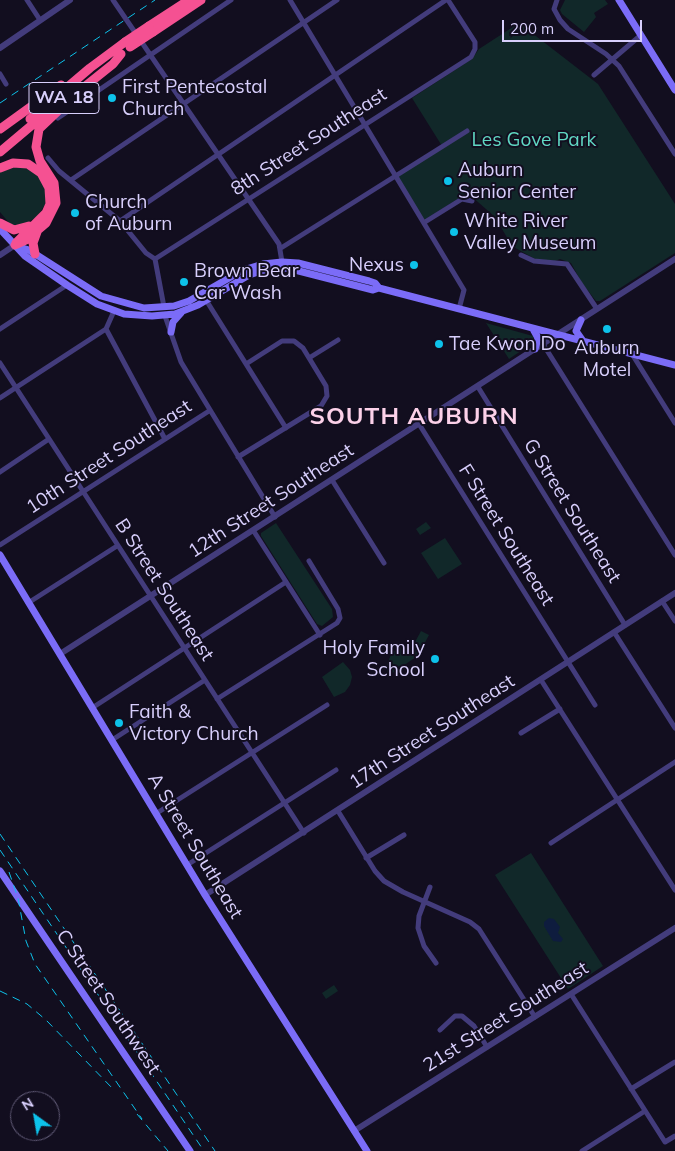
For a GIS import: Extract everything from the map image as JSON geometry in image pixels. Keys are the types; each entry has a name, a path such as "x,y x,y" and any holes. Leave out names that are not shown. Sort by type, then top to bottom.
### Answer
{"highway":[{"name":"WA 18","path":"0,145 99,61 128,45 189,0"},
{"name":"WA 18","path":"151,28 201,0"},
{"name":"WA 18","path":"0,152 120,54 128,45"},
{"path":"36,254 33,239 52,214 56,194 54,183 37,153 36,137 39,129 71,98 114,64 120,54"},
{"path":"0,128 85,68 99,61"},
{"path":"0,168 13,163 24,163 33,166 44,177 49,188 50,204 38,221 21,236 15,245"},
{"path":"0,223 17,230 38,221"},
{"path":"15,245 37,232"}],"main road":[{"path":"619,0 675,90"},
{"path":"0,230 25,256 67,285 97,304 114,312 124,314 165,316 183,312 244,277 282,265"},
{"path":"15,245 36,254 100,296 128,306 144,308 164,307 173,310 192,304 198,305"},
{"path":"124,314 129,312 154,313 164,307 200,296 243,270 298,263 375,283 379,288 675,365"},
{"path":"170,332 173,322 183,312"},
{"path":"581,320 576,330 583,342"},
{"path":"533,329 538,338 535,349"},
{"name":"A Street Southeast","path":"0,555 205,895 367,1151"},
{"name":"C Street Southwest","path":"0,871 190,1151"}],"street":[{"path":"27,0 40,20"},
{"path":"0,48 70,0"},
{"path":"113,0 281,248 282,265"},
{"path":"58,118 231,0"},
{"path":"290,0 425,222 464,290 458,309"},
{"path":"71,180 337,0"},
{"path":"120,221 447,0"},
{"name":"8th Street Southeast","path":"155,259 470,57 475,49 474,38 447,0"},
{"path":"557,0 554,8 558,17 568,29 612,58 624,73 675,154"},
{"path":"594,75 641,35"},
{"path":"0,74 6,84"},
{"path":"281,248 466,131"},
{"path":"48,158 53,165 120,221 146,253 155,259 164,307"},
{"path":"425,222 462,199 472,201"},
{"path":"0,255 15,245"},
{"path":"520,255 534,261 567,264 597,310"},
{"name":"12th Street Southeast","path":"60,654 675,259"},
{"path":"0,329 67,285"},
{"path":"206,300 286,428"},
{"path":"0,398 106,329 114,312"},
{"path":"165,316 178,357 275,517"},
{"path":"106,329 165,439"},
{"path":"238,457 322,406 327,396 325,384 309,358 300,345 292,340 282,342 246,364"},
{"path":"309,358 338,340"},
{"path":"543,344 675,555"},
{"path":"632,354 675,423"},
{"name":"B Street Southeast","path":"0,363 304,833"},
{"name":"G Street Southeast","path":"478,387 625,625"},
{"name":"10th Street Southeast","path":"0,545 209,411"},
{"name":"F Street Southeast","path":"419,424 595,705"},
{"path":"0,472 49,439"},
{"path":"332,480 384,563"},
{"path":"253,530 320,634"},
{"path":"28,603 117,546"},
{"path":"217,699 332,628 339,620 339,612 309,561"},
{"path":"92,708 286,582"},
{"name":"17th Street Southeast","path":"205,895 675,593"},
{"path":"662,601 675,622"},
{"path":"614,632 675,728"},
{"path":"112,740 205,680"},
{"path":"541,680 675,890"},
{"path":"157,813 326,705"},
{"path":"521,734 560,709"},
{"path":"551,843 675,762"},
{"path":"187,865 336,770"},
{"path":"338,811 366,858 384,881 470,922 479,929 535,1017"},
{"path":"366,858 404,835"},
{"path":"430,887 419,916 419,933 424,946 436,963"},
{"name":"21st Street Southeast","path":"354,1132 675,928"},
{"path":"571,994 665,1142 675,1136"},
{"path":"440,1030 455,1016 462,1016 474,1026 487,1047"},
{"path":"632,1089 675,1062"},
{"path":"582,1151 645,1111"}],"green space":[{"path":"565,0 605,0 608,4 594,13 596,17 584,32 562,14 560,10"},
{"name":"Les Gove Park","path":"519,23 598,84 675,204 675,253 600,301 596,301 582,283 571,263 560,259 555,261 535,259 512,246 495,217 470,195 466,194 424,220 396,175 442,146 412,98 472,59 479,49"},
{"path":"16,167 26,167 37,173 45,185 46,203 37,217 19,227 10,224 0,212 0,172"},
{"path":"486,323 533,336 534,342 509,359"},
{"path":"426,522 431,528 420,535 416,529"},
{"path":"276,523 332,609 333,617 322,626 317,624 261,536 261,533"},
{"path":"445,538 462,564 438,579 421,553"},
{"path":"421,631 429,635 422,648 414,644"},
{"path":"410,644 420,649 422,653 388,676 386,667 392,652"},
{"path":"343,662 350,670 352,677 350,685 345,692 334,697 322,677"},
{"path":"531,853 603,966 568,989 495,875"},
{"path":"334,985 338,991 326,999 322,993"}],"water":[{"path":"549,918 554,919 560,927 558,933 563,939 561,942 553,941 544,926 544,922"}],"railway":[{"path":"0,103 155,0"},
{"path":"0,834 215,1151"},
{"path":"0,850 204,1151"},
{"path":"9,872 18,898 26,941 35,964 142,1119"},
{"path":"0,991 27,1004 46,1020 115,1091"},
{"path":"137,1114 168,1151"}],"place":[{"name":"First Pentecostal Church","path":"112,98"},
{"name":"Auburn Senior Center","path":"448,181"},
{"name":"Church of Auburn","path":"75,213"},
{"name":"White River Valley Museum","path":"454,232"},
{"name":"Nexus","path":"414,265"},
{"name":"Brown Bear Car Wash","path":"184,282"},
{"name":"Auburn Motel","path":"607,329"},
{"name":"Tae Kwon Do","path":"439,344"},
{"name":"Holy Family School","path":"435,659"},
{"name":"Faith & Victory Church","path":"119,723"}],"district":[{"name":"SOUTH AUBURN","path":"414,417"}]}
